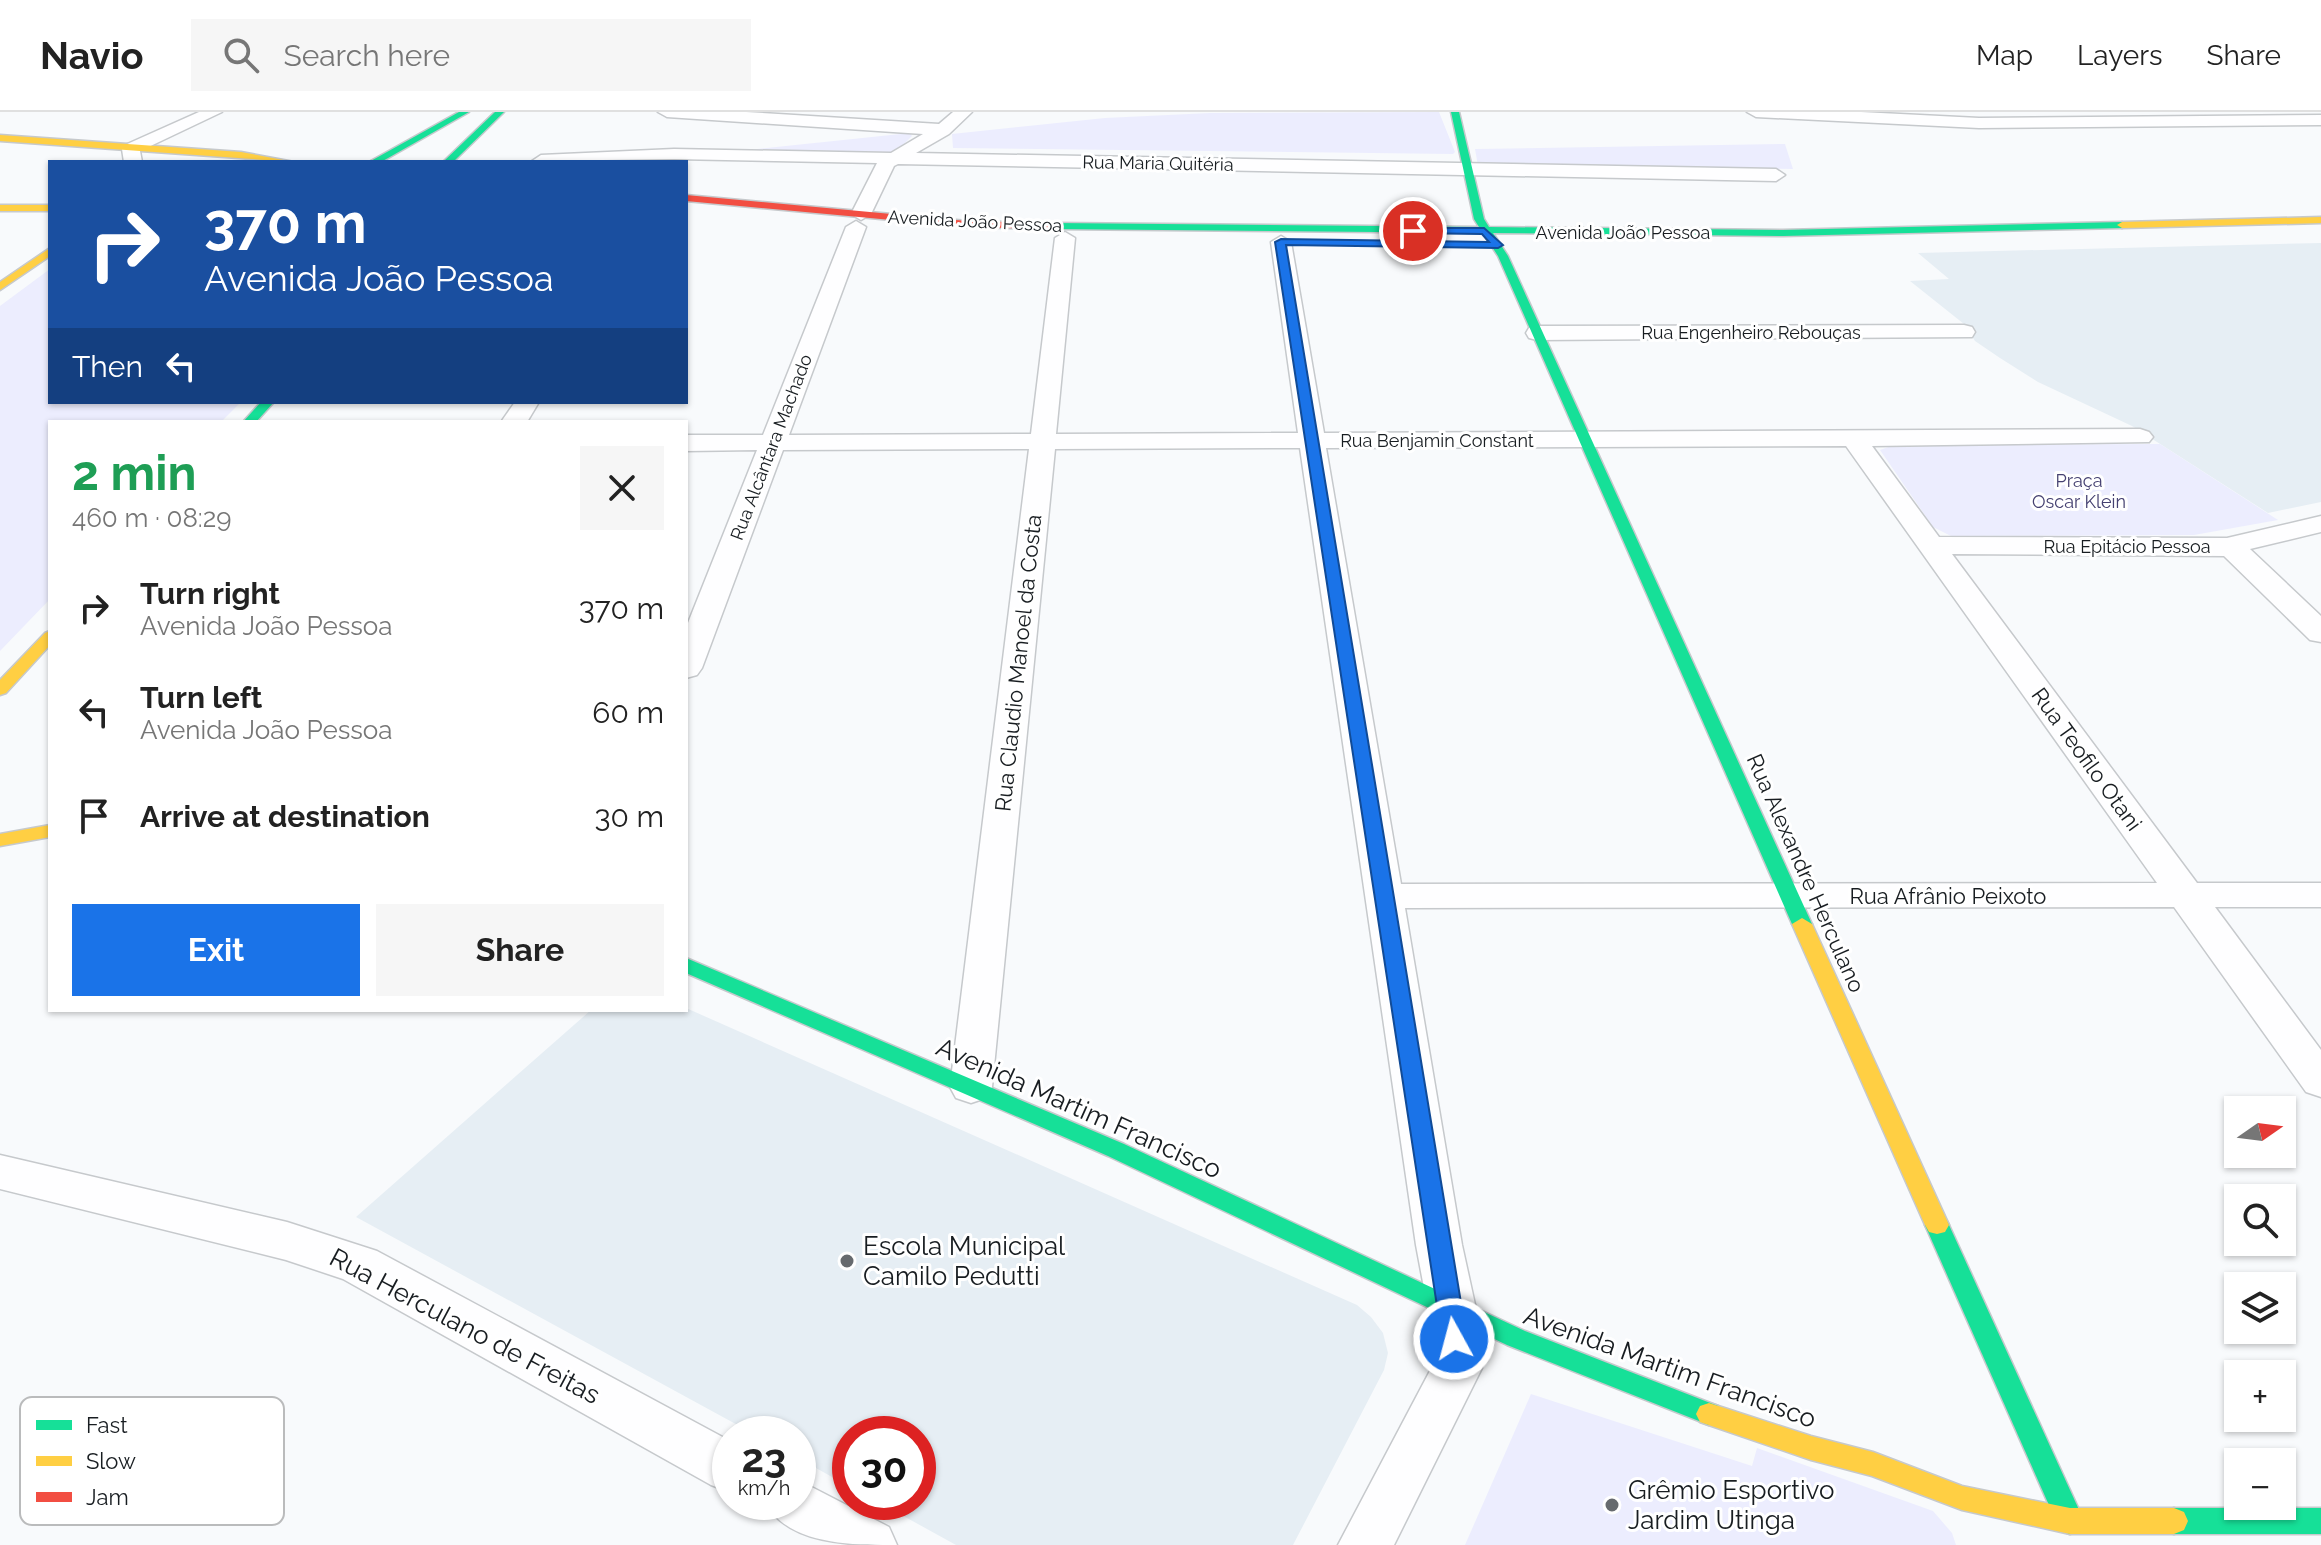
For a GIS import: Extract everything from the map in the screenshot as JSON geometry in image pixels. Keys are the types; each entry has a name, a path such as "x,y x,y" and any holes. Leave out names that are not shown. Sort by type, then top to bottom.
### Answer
{"main road":[{"path":"378,160 465,112"},
{"path":"399,150 452,157 500,112"},
{"name":"Rua Alexandre Herculano","path":"1455,112 1466,170 1491,238 1585,439 2070,1521"},
{"path":"0,138 132,156 272,160"},
{"path":"246,160 264,159"},
{"name":"Avenida João Pessoa","path":"688,198 790,204 913,233 1281,242 2321,220"},
{"path":"0,208 48,208"},
{"name":"Avenida João Pessoa","path":"688,211 1007,226 1784,247 2321,235"},
{"path":"0,287 48,252"},
{"path":"251,420 266,404"},
{"path":"0,690 48,638"},
{"path":"0,840 48,831"},
{"name":"Avenida Martim Francisco","path":"688,966 1116,1150 1516,1338 1726,1421 1873,1464 1962,1498 2019,1528 2070,1521 2321,1521"}],"street":[{"path":"132,156 213,112"},
{"path":"667,112 943,130"},
{"path":"896,157 943,130 963,112"},
{"path":"1756,112 2321,120"},
{"path":"2281,112 2301,120"},
{"name":"Rua Maria Quitéria","path":"560,160 674,154 1776,175"},
{"name":"Rua Alcântara Machado","path":"688,663 858,220 886,163 896,157"},
{"name":"Rua Claudio Manoel da Costa","path":"971,1087 1065,238"},
{"path":"1281,242 1439,1245 1452,1309 1457,1368 1365,1545"},
{"name":"Rua Engenheiro Rebouças","path":"1537,333 1964,332"},
{"name":"Rua Benjamin Constant","path":"688,443 2140,437"},
{"name":"Rua Teofilo Otani","path":"1853,438 2321,1081"},
{"name":"Rua Epitácio Pessoa","path":"1930,545 2232,547 2243,541 2321,524"},
{"path":"2232,547 2321,633"},
{"name":"Rua Afrânio Peixoto","path":"1384,896 2321,895"},
{"name":"Rua Herculano de Freitas","path":"0,1172 287,1241 360,1265 712,1458"},
{"path":"816,1515 870,1545"}],"shaded area":[{"path":"2321,243 2321,502 2268,513 2132,426 2038,382 2000,358 1975,341 1964,324 1910,281 1949,279 1918,253"},
{"name":"Escola Municipal Camilo Pedutti","path":"688,1009 1357,1305 1383,1333 1388,1353 1384,1370 1293,1545 956,1545 911,1520 936,1520 936,1416 832,1416 832,1477 816,1468 816,1416 721,1416 356,1217 589,1012 688,1012"}],"green space":[{"path":"1439,112 1455,152 1453,154 953,148 952,134 1105,118 1210,113"},
{"path":"910,133 912,136 897,151 891,152 748,150"},
{"path":"1785,144 1793,169 1478,166 1475,149"},
{"path":"48,270 48,404 239,404 223,420 48,420 48,601 0,651 0,306"},
{"name":"Praça Oscar Klein","path":"2160,444 2278,520 2194,535 1951,536 1933,527 1880,450 1894,445"},
{"name":"Grêmio Esportivo Jardim Utinga","path":"1531,1394 1752,1466 1757,1448 1933,1511 1952,1533 1956,1545 1465,1545"}],"traffic: fast":[{"path":"378,160 465,112"},
{"path":"450,160 500,112"},
{"path":"1455,112 1479,219 1503,256 1802,924"},
{"path":"1053,226 1783,233 2122,225"},
{"path":"251,420 266,404"},
{"path":"688,966 1116,1150 1516,1338 1709,1414"},
{"path":"1937,1225 2070,1521"},
{"path":"2174,1521 2321,1521"}],"traffic: slow":[{"path":"0,138 275,160"},
{"path":"0,208 48,208"},
{"path":"2122,225 2321,220"},
{"path":"0,287 48,252"},
{"path":"0,690 48,638"},
{"path":"0,840 48,831"},
{"path":"1802,924 1937,1225"},
{"path":"1709,1414 1811,1448 1873,1464 1962,1498 2070,1521 2174,1521"}],"traffic: jam":[{"path":"688,198 967,224 1053,226"}],"place":[{"name":"Escola Municipal Camilo Pedutti","path":"847,1261"},
{"name":"Grêmio Esportivo Jardim Utinga","path":"1612,1505"}],"route":[{"path":"1413,231 1484,231 1498,245 1281,242 1439,1245 1452,1309 1454,1339"}]}
